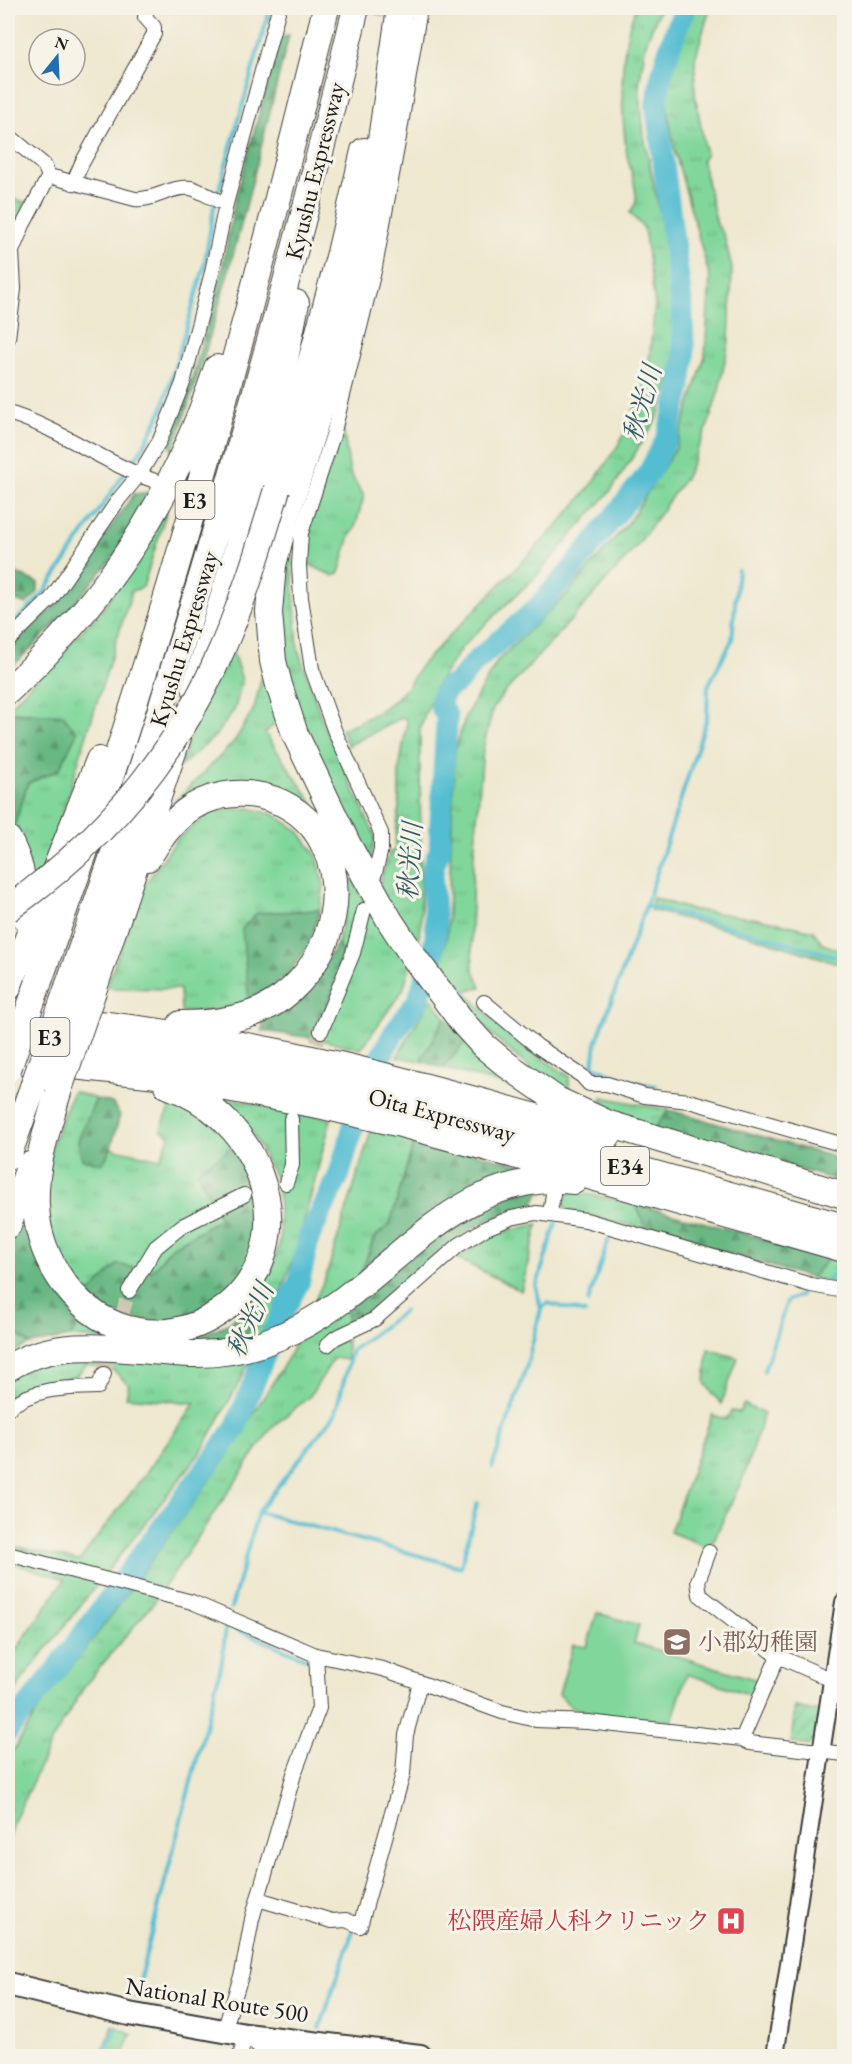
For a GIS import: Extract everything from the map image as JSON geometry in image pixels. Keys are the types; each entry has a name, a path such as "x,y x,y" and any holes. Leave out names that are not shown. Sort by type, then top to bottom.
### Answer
{"highway":[{"path":"8,691 62,638 93,601 137,540 175,474 199,418 223,349 276,168 318,8"},
{"name":"Kyushu Expressway","path":"9,1064 117,755 187,528 266,248 326,8"},
{"name":"Kyushu Expressway","path":"8,1156 147,757 216,534 293,257 356,8"},
{"path":"8,909 81,851 128,801 162,757 191,712 213,670 251,573 277,489 343,242 409,11"},
{"path":"409,11 365,236 326,388 278,542 270,589 269,612 273,661 295,734 348,845 390,921 464,1024 484,1046 557,1100 593,1117 640,1135 844,1196"},
{"path":"8,1225 59,1089 203,663 252,491 288,344 337,87"},
{"path":"8,991 110,735 160,592 187,528"},
{"path":"93,991 146,861 171,825 199,803 215,797 246,793 263,796 295,809 308,820 321,839 330,860 335,893 332,921 323,947 314,963 290,991 260,1010 223,1021 165,1025 104,1024"},
{"path":"8,839 20,866 25,901 21,935 8,991"},
{"path":"8,991 165,1025 247,1038 332,1078"},
{"name":"E34","path":"8,1014 26,1030"},
{"name":"Oita Expressway","path":"26,1030 104,1024 244,1046 332,1078 409,1097 842,1241"},
{"name":"Oita Expressway","path":"26,1030 246,1067 332,1078"},
{"path":"9,1064 107,1073 144,1078 164,1084 198,1099 213,1109 238,1134 262,1179 266,1195 268,1226 265,1248 258,1269 250,1283 229,1306 201,1323 186,1328 149,1332 124,1327 100,1317 70,1292 49,1260 42,1243 36,1206 39,1167 59,1089"},
{"path":"9,1064 108,1068 203,1082 332,1078"},
{"path":"409,1097 681,1203"},
{"name":"Oita Expressway","path":"409,1097 532,1116 844,1202"},
{"path":"8,1368 44,1352 81,1347 190,1354 232,1352 281,1337 316,1319 352,1293 449,1215 481,1196 513,1184 549,1180 588,1182 842,1241"},
{"name":"National Route 500","path":"8,1984 129,2014 246,2035 420,2056"}],"street":[{"path":"73,183 154,34 154,27 145,17 147,8"},
{"path":"8,641 51,599 118,499 130,471 160,440 183,383 212,272 225,204 279,8"},
{"path":"375,873 381,849 381,833 335,732 312,669 301,598 297,531 333,435 375,267 399,137 409,11"},
{"path":"8,135 44,165 49,176 146,200 184,187 195,188 225,204"},
{"path":"8,338 14,289 12,251 49,176"},
{"path":"8,413 28,419 130,471 155,481"},
{"path":"321,1031 352,953 364,910"},
{"path":"484,1002 537,1046 582,1076 585,1089 607,1084 645,1096 689,1101 844,1145"},
{"path":"286,1183 292,1165 291,1119"},
{"path":"550,1214 553,1194"},
{"path":"129,1291 156,1247 182,1226 244,1195"},
{"path":"327,1345 335,1338 375,1319 459,1245 486,1228 510,1218 536,1213 586,1220 811,1285 844,1291"},
{"path":"8,1409 15,1402 51,1388 98,1387 104,1374"},
{"path":"709,1552 698,1581 700,1595 778,1656 832,1680"},
{"path":"8,1554 146,1589 208,1608 316,1655 382,1669 502,1712 536,1720 588,1722 742,1739 750,1743 844,1754"},
{"path":"775,2056 844,1602"},
{"path":"224,2031 242,1973 258,1899 294,1774 319,1708 316,1655"},
{"path":"742,1739 778,1656"},
{"path":"258,1899 332,1922 346,1920 360,1926 404,1774 406,1735 420,1683"},
{"path":"240,2056 246,2035 263,2050 281,2056"}],"green space":[{"path":"636,8 660,8 646,43 639,84 644,136 676,294 677,360 657,419 612,489 538,574 462,647 436,686 420,728 421,928 403,990 361,1049 313,1038 344,961 338,943 347,900 345,868 388,937 379,884 390,852 394,852 399,808 399,770 407,722 405,718 399,719 348,746 341,729 373,714 402,693 421,665 559,524 593,483 619,444 648,371 655,305 644,228 630,213 636,196 627,155 622,100 626,41"},
{"path":"694,8 710,8 695,59 695,94 706,155 702,159 717,225 724,235 732,268 729,341 719,390 708,425 687,475 637,546 493,708 483,748 473,868 471,931 473,968 481,987 464,991 515,1041 569,1076 569,1097 532,1070 499,1041 438,976 447,936 455,751 466,715 498,660 565,596 628,523 676,448 705,356 710,278 675,152 666,102 673,55"},
{"path":"289,35 250,193 221,297 172,452 169,439 190,385 222,271 234,204 280,38"},
{"path":"8,198 26,202 9,234 8,233"},
{"path":"342,421 350,473 364,496 339,573 333,576 306,563 306,535"},
{"path":"153,492 116,554 66,613 8,671 8,651 56,605 134,494"},
{"path":"167,510 143,587 132,591 35,899 13,829 28,783 59,770 63,715 8,712 8,708 102,610"},
{"path":"290,537 298,649 323,723 375,836 370,863 297,721 284,659 280,592"},
{"path":"8,570 38,583 38,592 26,604 8,598"},
{"path":"224,626 242,680 235,709 215,736 180,767"},
{"path":"264,666 281,718 265,733 318,811 316,815 298,797 268,787 167,818 174,802 234,742 254,709"},
{"path":"8,712 63,715 77,732 59,770 28,783 13,829 8,823"},
{"path":"249,808 275,815 299,831 317,856 324,885 320,910 257,913 249,1001 215,1011 181,1012 180,989 106,988 144,885 178,838 214,811"},
{"path":"653,898 689,909 772,921 813,931 823,944 844,952 844,965 747,935 650,910"},
{"path":"320,910 308,947 287,976 249,1001 242,929 257,913"},
{"path":"338,943 344,961 313,1038 262,1031 264,1016 304,994"},
{"path":"431,998 445,1017 421,1061 397,1057"},
{"path":"445,1017 466,1041 443,1068 421,1061"},
{"path":"466,1041 511,1080 508,1086 443,1068"},
{"path":"73,1091 96,1099 78,1141 103,1163 111,1148 160,1159 170,1135 161,1130 173,1097 202,1112 235,1145 220,1219 172,1247 151,1272 87,1296 65,1269 49,1234 46,1191 51,1147"},
{"path":"223,1097 331,1119 297,1248 280,1295 240,1381 201,1452 22,1680 8,1707 8,1661 65,1579 8,1562 8,1545 79,1561 143,1477 195,1403 126,1397 129,1385 113,1370 87,1365 75,1377 43,1381 8,1398 8,1377 41,1362 243,1340 261,1309 251,1302 272,1269 280,1241 278,1183 254,1136 221,1102"},
{"path":"602,1097 669,1110 654,1129 598,1110"},
{"path":"96,1099 112,1103 120,1115 111,1148 103,1163 82,1159 78,1141"},
{"path":"669,1110 833,1157 844,1177 844,1182 654,1129"},
{"path":"372,1128 415,1138 390,1224 374,1238 347,1310 347,1360 334,1358 310,1396 272,1427 155,1601 86,1684 51,1742 16,1817 8,1842 8,1759 40,1707 101,1629 224,1461 288,1358 326,1276"},
{"path":"415,1138 525,1166 525,1173 362,1273 374,1238 390,1224"},
{"path":"235,1145 253,1180 259,1225 249,1265 229,1294 202,1311 172,1322 142,1320 113,1313 87,1296 118,1264 151,1272 172,1247 220,1219 197,1171"},
{"path":"542,1188 533,1204 507,1212 469,1230 372,1313 347,1324 347,1310 452,1221 493,1199"},
{"path":"562,1189 636,1204 646,1229 565,1210"},
{"path":"636,1204 830,1257 811,1278 646,1229"},
{"path":"18,1222 27,1224 83,1316 70,1337 30,1344 8,1328 8,1252"},
{"path":"538,1224 521,1291 458,1259 495,1234"},
{"path":"830,1257 844,1261 844,1285 811,1278"},
{"path":"251,1302 261,1309 243,1340 207,1347 187,1341 230,1323"},
{"path":"83,1316 129,1341 70,1337"},
{"path":"8,1328 30,1344 8,1355"},
{"path":"708,1349 738,1358 721,1404 705,1383"},
{"path":"744,1404 764,1414 744,1476 710,1548 670,1532 712,1415 726,1419 732,1411 739,1412"},
{"path":"597,1613 639,1625 634,1643 757,1680 751,1695 687,1674 672,1721 601,1715 572,1708 559,1694 573,1645 587,1647"},
{"path":"795,1707 820,1712 815,1741 808,1746 791,1743"},
{"path":"113,2025 132,2034 122,2056 100,2056"}],"waterway":[{"path":"130,466 144,446 162,410 204,268 214,207 270,8"},
{"name":"秋光川","path":"8,1731 57,1669 235,1429 279,1320 299,1282 309,1237 339,1175 366,1083 394,1033 418,1000 433,956 436,931 432,879 434,864 440,850 447,717 441,707 441,699 447,688 458,682 475,662 535,610 568,574 648,474 667,438 680,389 684,356 682,306 656,106 671,44 685,8"},
{"path":"8,629 43,594 125,472"},
{"path":"656,1086 631,1082 593,1066 596,1043 646,906 707,718 708,686 732,640 738,570"},
{"path":"646,906 834,956"},
{"path":"492,1467 526,1369 541,1309 536,1287 556,1224"},
{"path":"588,1302 609,1238"},
{"path":"825,1280 841,1271 843,1258"},
{"path":"764,1371 787,1301 801,1295"},
{"path":"541,1309 548,1303 585,1313"},
{"path":"258,1512 335,1414 352,1350 404,1311"},
{"path":"231,1608 258,1512 461,1567 477,1503"},
{"path":"135,1997 222,1662 226,1625 307,1659"},
{"path":"320,2028 353,1930"},
{"path":"104,2056 115,2029"}],"tunnel":[{"path":"373,8 404,14"},
{"path":"310,1063 321,1031"},
{"path":"104,1374 129,1291"}],"place":[{"name":"小郡幼稚園","path":"677,1642"},
{"name":"松隈産婦人科クリニック","path":"731,1921"}]}
